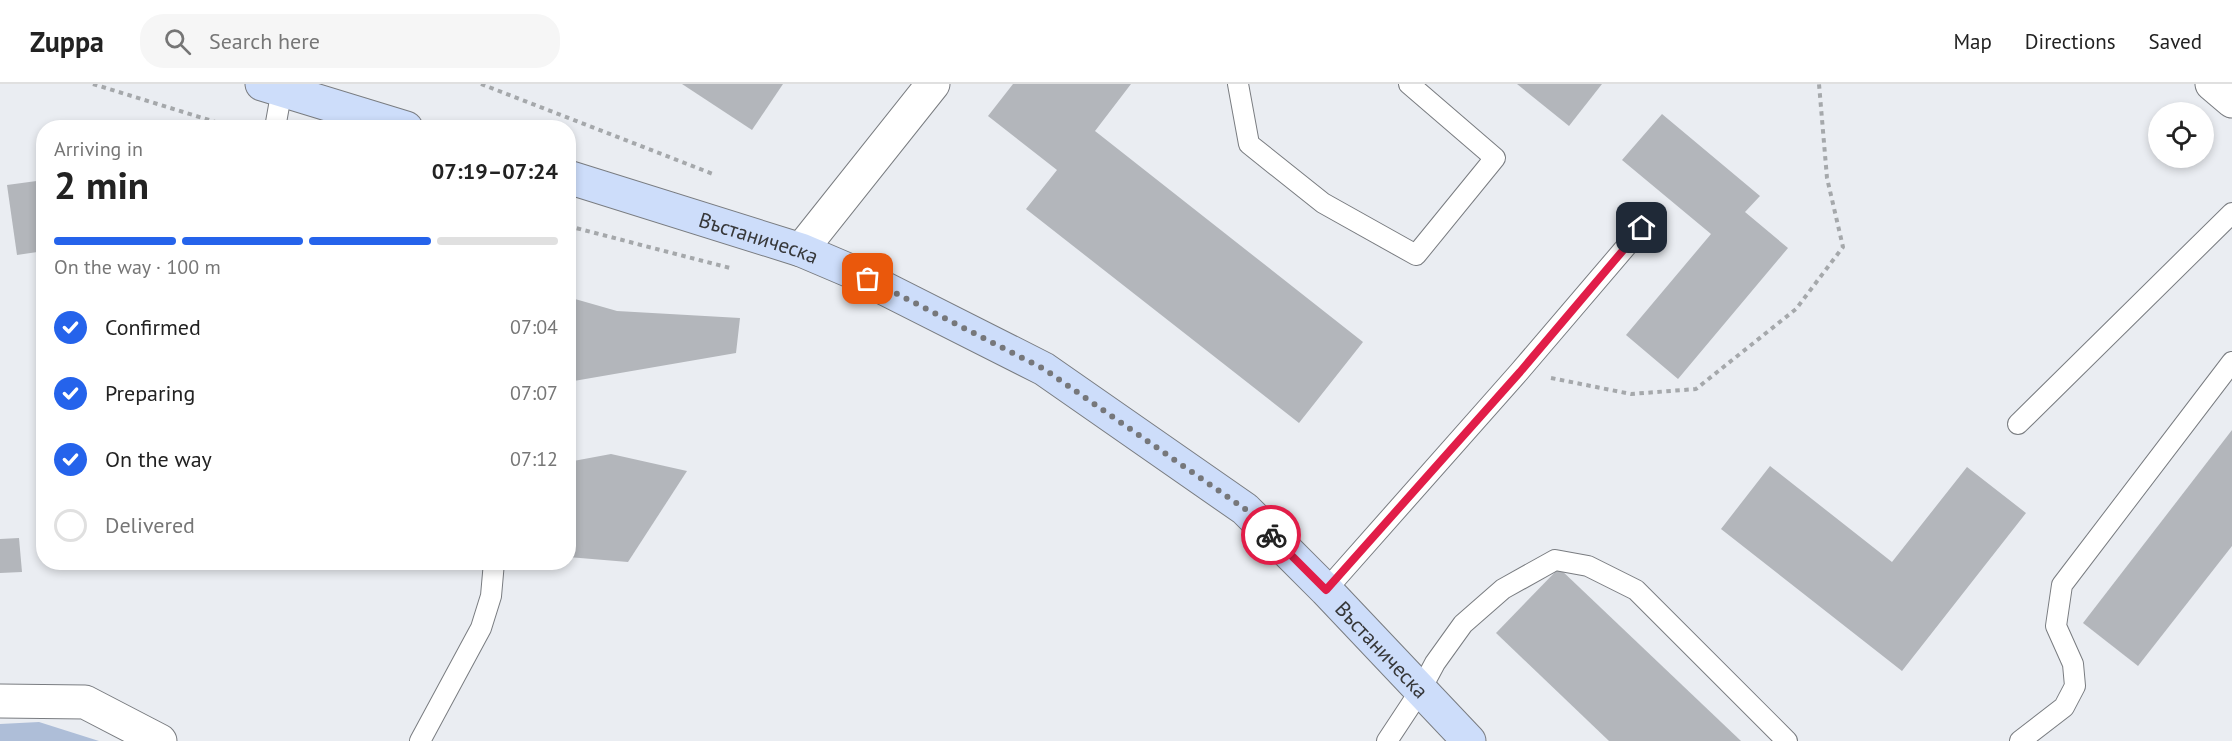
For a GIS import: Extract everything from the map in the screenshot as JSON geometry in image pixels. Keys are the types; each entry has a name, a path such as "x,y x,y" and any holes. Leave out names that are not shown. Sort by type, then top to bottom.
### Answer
{"main road":[{"path":"272,87 380,120"},
{"name":"Въстаническа","path":"576,180 801,250 848,270 1044,369 1245,509 1326,590 1469,741"}],"street":[{"path":"801,250 933,84"},
{"path":"2212,84 2232,101"},
{"path":"0,701 86,702 160,741"}],"lane":[{"path":"1238,84 1249,144 1323,203 1416,255 1495,158 1409,84"},
{"path":"272,87 274,120"},
{"path":"2018,424 2232,213"},
{"path":"1326,590 1520,372 1642,228"},
{"path":"2020,741 2064,707 2075,686 2073,664 2056,626 2062,585 2232,362"},
{"path":"1387,741 1420,691 1435,663 1463,624 1503,589 1556,560 1588,566 1636,590 1787,741"},
{"path":"420,741 481,628 491,596 493,570"}],"path":[{"path":"93,84 210,120"},
{"path":"482,84 574,120"},
{"path":"1520,372 1631,394 1696,389 1796,309 1843,247 1827,178 1819,84"},
{"path":"576,121 713,174"},
{"path":"576,228 737,270"}],"shaded area":[{"path":"39,722 99,741 0,741 0,724"}],"building":[{"path":"682,84 783,84 752,130"},
{"path":"1013,84 1131,84 1095,131 1363,342 1299,423 1026,209 1057,170 988,116"},
{"path":"1517,84 1602,84 1569,126"},
{"path":"1662,114 1760,196 1745,212 1788,248 1678,379 1626,335 1711,234 1622,160"},
{"path":"36,181 36,252 17,255 7,185"},
{"path":"576,299 617,311 740,318 736,353 576,381"},
{"path":"2232,430 2232,546 2138,666 2083,623"},
{"path":"611,454 687,471 628,562 576,558 576,461"},
{"path":"1770,466 1892,562 1967,467 2026,513 1902,671 1721,529"},
{"path":"19,538 22,572 0,573 0,539"},
{"path":"1559,568 1741,741 1609,741 1496,633"}],"way so far":[{"path":"868,279 1044,369 1245,509 1271,535"}],"route":[{"path":"1271,535 1326,590 1520,372 1642,228"}]}
